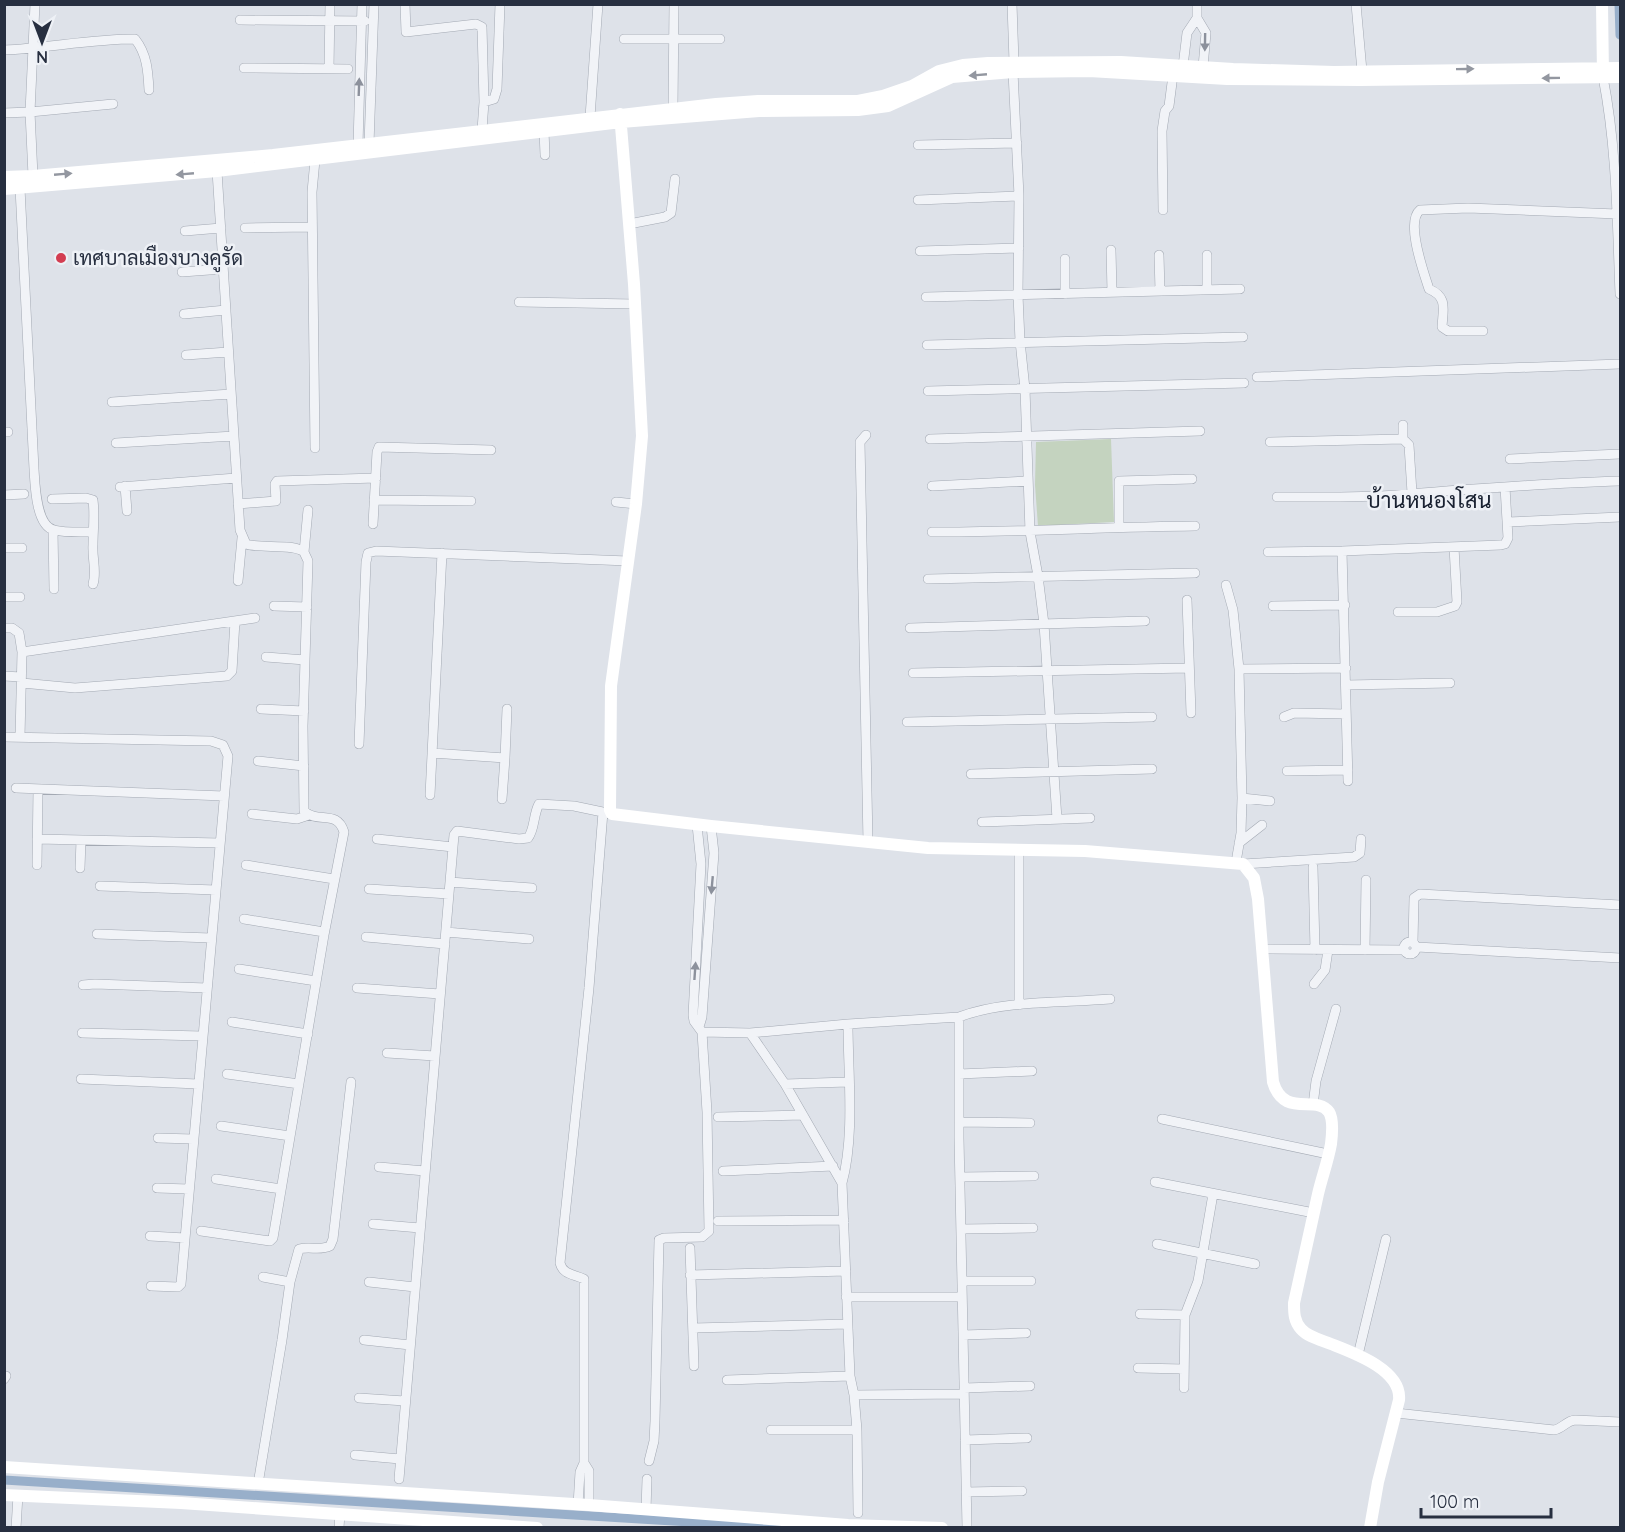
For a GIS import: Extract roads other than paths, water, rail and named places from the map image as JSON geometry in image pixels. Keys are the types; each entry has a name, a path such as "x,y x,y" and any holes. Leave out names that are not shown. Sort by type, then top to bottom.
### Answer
{"street":[{"path":"33,182 30,112 35,4"},
{"path":"330,4 330,69"},
{"path":"362,4 363,145"},
{"path":"363,145 374,4"},
{"path":"405,4 406,32 476,24 482,27 484,102 482,130"},
{"path":"484,102 494,99 497,89 500,4"},
{"path":"590,117 598,4"},
{"path":"673,108 674,4"},
{"path":"1012,4 1019,196 1018,295 1025,389 1030,532 1044,624 1057,819"},
{"path":"1197,4 1197,18 1206,33 1203,67"},
{"path":"1356,4 1362,71"},
{"path":"1602,4 1615,161 1620,294"},
{"path":"1183,66 1187,33 1197,18"},
{"path":"240,20 374,21"},
{"path":"4,50 135,39 142,47 147,61 149,90"},
{"path":"624,39 720,39"},
{"path":"217,166 363,145 590,117 858,110 888,106 952,77 1013,67 1109,62 1362,71 1608,73"},
{"path":"4,189 19,183 315,160 544,131 673,108 758,101 858,101 884,96 912,86 939,71 963,65 1227,79 1349,80 1608,73 1620,68"},
{"path":"244,68 348,69"},
{"path":"1163,210 1162,130 1165,111 1169,106 1173,75"},
{"path":"4,113 113,104"},
{"path":"584,1505 589,1471 584,1463 584,1279 566,1273 560,1263 607,813 610,810 611,686 636,504 642,436 635,304 620,118"},
{"path":"544,131 545,155"},
{"path":"918,145 1017,143"},
{"path":"315,160 312,192 315,448"},
{"path":"217,166 236,478 242,538 238,581"},
{"path":"4,177 19,183"},
{"path":"629,224 666,217 671,213 675,179"},
{"path":"19,183 34,469 38,505 45,525 53,530 93,532"},
{"path":"918,200 1019,196"},
{"path":"1483,331 1448,331 1442,327 1442,298 1438,293 1429,289 1413,224 1416,213 1420,210 1468,208 1617,214"},
{"path":"245,228 312,227"},
{"path":"185,231 221,228"},
{"path":"920,251 1019,248"},
{"path":"1111,250 1112,292"},
{"path":"1159,255 1160,291"},
{"path":"1207,255 1207,290"},
{"path":"1065,259 1065,294"},
{"path":"182,272 223,269"},
{"path":"926,297 1240,289"},
{"path":"519,302 635,304"},
{"path":"184,314 226,310"},
{"path":"927,345 1243,337"},
{"path":"186,356 228,352"},
{"path":"1257,377 1620,364"},
{"path":"928,391 1244,383"},
{"path":"112,402 231,394"},
{"path":"1402,425 1403,439 1409,445 1412,493"},
{"path":"930,440 1200,431"},
{"path":"866,435 860,442 868,842"},
{"path":"116,443 234,436"},
{"path":"1270,441 1403,439"},
{"path":"373,524 379,447 491,450"},
{"path":"1510,459 1620,454"},
{"path":"127,511 122,487 236,478"},
{"path":"238,504 276,501 275,483 277,481 376,478"},
{"path":"1119,527 1119,482 1192,479"},
{"path":"932,486 1028,482"},
{"path":"1277,497 1396,495 1525,484 1620,482"},
{"path":"1268,552 1505,544 1508,538 1508,522 1505,487"},
{"path":"4,495 24,494"},
{"path":"52,499 86,498 93,500 95,577 93,584"},
{"path":"375,500 471,501"},
{"path":"616,502 636,504"},
{"path":"308,510 304,552 308,561 304,811 309,815"},
{"path":"1508,522 1620,517"},
{"path":"932,532 1030,532 1195,526"},
{"path":"53,530 54,589"},
{"path":"242,538 246,544 254,546 295,548 304,552"},
{"path":"1398,612 1437,612 1455,606 1457,602 1454,547"},
{"path":"4,548 22,548"},
{"path":"359,744 368,553 376,551 442,553 628,561"},
{"path":"1342,551 1348,781"},
{"path":"430,795 442,553"},
{"path":"928,579 1195,573"},
{"path":"1226,585 1233,610 1239,669 1242,798 1239,863 1254,878 1258,899 1273,1082 1277,1094 1284,1100 1313,1105 1327,1110 1330,1115 1331,1136 1328,1154 1294,1303 1294,1317 1304,1332 1358,1355 1383,1370 1396,1383 1400,1393 1378,1482 1370,1527"},
{"path":"4,597 20,597"},
{"path":"1187,600 1191,713"},
{"path":"1273,606 1345,605"},
{"path":"274,606 307,607"},
{"path":"22,652 255,618"},
{"path":"4,676 75,688 227,676 232,671 235,621"},
{"path":"910,628 1145,621"},
{"path":"4,628 16,629 22,652 20,737"},
{"path":"266,657 305,660"},
{"path":"914,673 1189,668"},
{"path":"1239,669 1346,668"},
{"path":"1346,685 1450,683"},
{"path":"261,709 304,711"},
{"path":"502,799 507,709"},
{"path":"1284,717 1294,713 1346,714"},
{"path":"907,722 1152,717"},
{"path":"4,737 210,741 223,745 228,756 180,1286 151,1286"},
{"path":"432,753 505,758"},
{"path":"258,761 304,766"},
{"path":"971,774 1152,769"},
{"path":"1287,771 1348,770"},
{"path":"16,788 224,796"},
{"path":"37,865 38,789"},
{"path":"1242,798 1270,801"},
{"path":"399,1479 453,847 457,831 519,839 528,838 531,835 534,812 539,804 574,806 607,813 697,825 928,848 1085,851 1239,863 1354,857 1360,853 1361,838"},
{"path":"201,1231 272,1240 324,932 344,832 337,819 309,815 297,819 252,814"},
{"path":"982,822 1090,818"},
{"path":"697,825 701,864 693,1016 700,1030"},
{"path":"1239,843 1262,825"},
{"path":"649,1461 655,1421 658,1240 702,1237 709,1231 707,1112 700,1030 714,853 711,826"},
{"path":"37,839 220,843"},
{"path":"377,839 453,847"},
{"path":"80,868 81,840"},
{"path":"1019,850 1019,1005"},
{"path":"246,865 334,879"},
{"path":"1313,867 1315,950"},
{"path":"1365,950 1366,880"},
{"path":"450,882 532,888"},
{"path":"100,886 216,890"},
{"path":"369,889 449,894"},
{"path":"1262,949 1404,950 1411,954 1414,953 1414,898 1420,894 1620,905"},
{"path":"244,919 324,932"},
{"path":"446,932 529,939"},
{"path":"97,934 211,938"},
{"path":"366,937 445,944"},
{"path":"1415,945 1620,958"},
{"path":"1314,984 1325,970 1328,950"},
{"path":"239,969 316,981"},
{"path":"83,985 207,988"},
{"path":"357,988 440,994"},
{"path":"700,1030 750,1033 959,1017 972,1012 1019,1005 1110,999"},
{"path":"1313,1105 1316,1081 1335,1009"},
{"path":"959,1017 967,1527"},
{"path":"232,1022 308,1034"},
{"path":"848,1024 849,1137 842,1183 850,1376 855,1395 857,1430 858,1513"},
{"path":"82,1033 202,1036"},
{"path":"750,1033 785,1084 842,1183"},
{"path":"387,1053 435,1056"},
{"path":"959,1074 1032,1071"},
{"path":"228,1074 299,1084"},
{"path":"81,1079 198,1084"},
{"path":"258,1484 290,1282 300,1248 325,1248 330,1246 333,1239 351,1082"},
{"path":"785,1084 848,1082"},
{"path":"718,1117 803,1115"},
{"path":"1162,1119 1328,1154"},
{"path":"959,1122 1030,1123"},
{"path":"221,1126 290,1136"},
{"path":"158,1138 193,1139"},
{"path":"723,1171 833,1166"},
{"path":"379,1167 425,1172"},
{"path":"960,1177 1034,1176"},
{"path":"216,1179 281,1189"},
{"path":"1155,1182 1314,1213"},
{"path":"157,1188 189,1189"},
{"path":"1184,1388 1185,1315 1198,1281 1213,1194"},
{"path":"718,1221 844,1220"},
{"path":"374,1224 420,1227"},
{"path":"961,1229 1033,1227"},
{"path":"150,1236 185,1238"},
{"path":"1358,1355 1386,1239"},
{"path":"1156,1244 1255,1264"},
{"path":"690,1248 694,1366"},
{"path":"690,1275 846,1271"},
{"path":"263,1277 290,1282"},
{"path":"962,1281 1032,1281"},
{"path":"369,1282 415,1287"},
{"path":"846,1297 962,1297"},
{"path":"1140,1314 1185,1315"},
{"path":"693,1328 847,1324"},
{"path":"963,1335 1026,1333"},
{"path":"364,1340 410,1345"},
{"path":"1138,1368 1184,1370"},
{"path":"727,1380 850,1376"},
{"path":"855,1395 1030,1386"},
{"path":"360,1398 405,1401"},
{"path":"1396,1413 1554,1430 1575,1420 1620,1422"},
{"path":"771,1430 857,1430"},
{"path":"965,1440 1027,1438"},
{"path":"355,1455 400,1459"},
{"path":"4,1467 584,1505 848,1525 942,1527"},
{"path":"646,1510 647,1479"},
{"path":"966,1492 1022,1491"},
{"path":"4,1495 181,1503 340,1514 398,1523 537,1527"},
{"path":"16,1527 18,1496"},
{"path":"339,1527 340,1514"}],"waterway":[{"path":"1619,4 1620,35"},
{"path":"4,1480 787,1528"}],"place":[{"name":"เทศบาลเมืองบางคูรัด","path":"61,258"}],"district":[{"name":"บ้านหนองโสน","path":"1429,500"}]}
